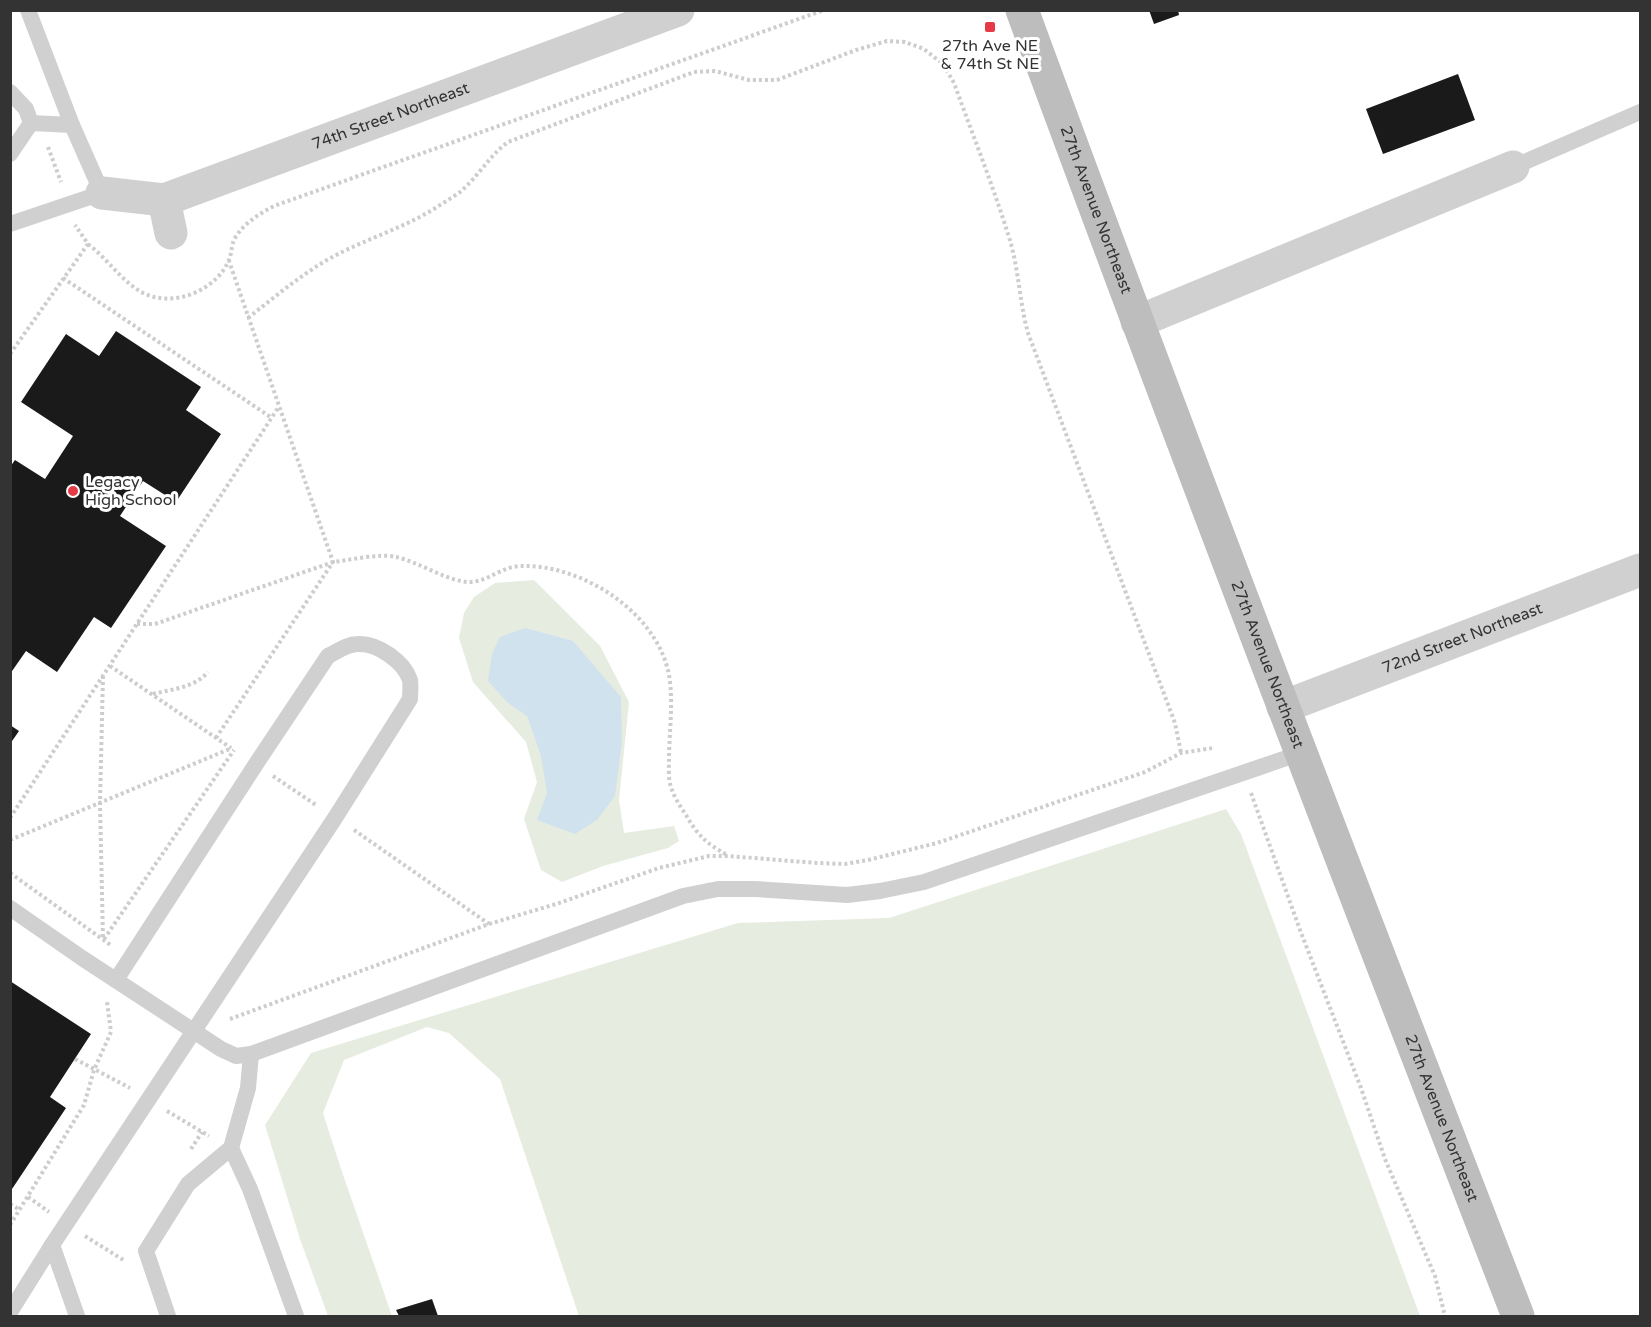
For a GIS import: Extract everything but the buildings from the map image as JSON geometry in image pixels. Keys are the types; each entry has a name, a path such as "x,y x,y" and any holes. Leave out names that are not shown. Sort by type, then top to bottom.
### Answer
{"street":[{"name":"74th Street Northeast","path":"102,193 164,200 678,10"},
{"name":"27th Avenue Northeast","path":"1022,10 1300,753 1518,1317"},
{"path":"1137,322 1513,167"},
{"path":"164,200 171,233"},
{"name":"72nd Street Northeast","path":"1283,707 1641,570"}],"lane":[{"path":"10,224 102,193 72,125 28,10"},
{"path":"10,92 26,109 31,123"},
{"path":"1513,167 1641,112"},
{"path":"31,123 72,125"},
{"path":"10,154 31,123"},
{"path":"10,1312 335,818 410,699 410,681 398,663 379,648 360,644 342,647 328,657 116,980"},
{"path":"10,908 193,1031 236,1056 251,1054 683,896 718,889 847,895 924,882 1300,753"},
{"path":"168,1317 146,1251 188,1184 231,1148 248,1088 251,1054"},
{"path":"231,1148 250,1190 297,1317"},
{"path":"52,1245 77,1317"}],"path":[{"path":"72,217 74,225 88,244 103,255 129,284 144,293 160,298 175,299 190,295 207,285 220,273 229,261 234,240 244,227 256,216 274,206 824,10"},
{"path":"248,318 287,286 322,263 414,220 461,191 496,151 508,142 694,72 716,71 749,80 777,80 856,50 887,41 905,42 924,49 943,64 954,83 1009,235 1017,269 1021,308 1028,333 1175,723 1181,753"},
{"path":"47,145 64,189"},
{"path":"10,354 88,244"},
{"path":"229,261 333,562"},
{"path":"63,278 272,418"},
{"path":"10,818 278,408"},
{"path":"137,624 155,624 333,562 394,556 469,582 483,579 501,570 520,566 538,567 589,581 612,594 642,622 665,658 670,682 670,785 677,802 691,824 708,844 728,856"},
{"path":"216,738 333,562"},
{"path":"110,666 234,750"},
{"path":"152,694 189,685 201,680 208,672"},
{"path":"103,676 100,803 104,939"},
{"path":"10,840 234,750"},
{"path":"104,939 234,750"},
{"path":"270,774 322,810"},
{"path":"1251,792 1300,930 1361,1088 1385,1159 1435,1276 1445,1317"},
{"path":"348,826 489,924"},
{"path":"10,873 117,949"},
{"path":"10,1225 84,1105 94,1070 111,1032 106,995"},
{"path":"75,1059 134,1090"},
{"path":"166,1111 209,1136"},
{"path":"28,1197 51,1213"},
{"path":"10,1204 20,1210"},
{"path":"85,1236 128,1263"}],"shaded area":[{"path":"534,580 600,646 629,702 619,800 624,833 674,826 679,841 668,848 603,866 562,882 541,870 524,819 537,782 526,742 473,682 459,638 464,613 474,597 495,583"},
{"path":"1226,809 1241,834 1420,1316 579,1316 500,1079 449,1033 427,1027 344,1060 323,1113 392,1316 328,1316 300,1239 265,1125 311,1053 738,923 889,918"}],"water":[{"path":"525,628 573,641 621,697 622,742 615,796 597,820 575,834 537,820 547,793 541,756 527,716 508,703 488,681 492,654 500,637"}],"place":[{"name":"27th Ave NE & 74th St NE","path":"990,27"},
{"name":"Legacy High School","path":"73,491"}]}
